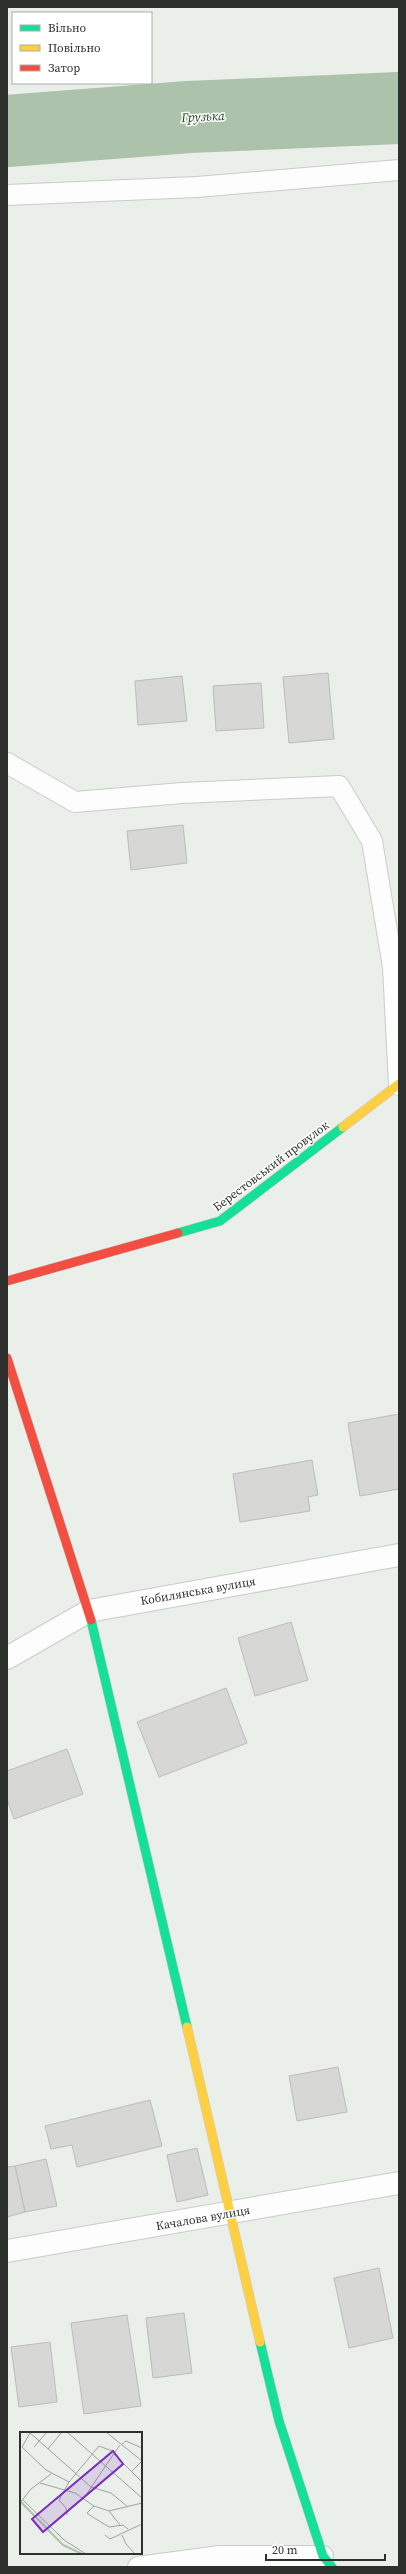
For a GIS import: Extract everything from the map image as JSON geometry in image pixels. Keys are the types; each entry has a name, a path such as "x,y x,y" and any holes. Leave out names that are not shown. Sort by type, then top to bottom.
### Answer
{"street":[{"name":"Берестовський провулок","path":"7,1281 220,1221 399,1084"},
{"path":"7,1358 89,1611 232,2214 279,2421 328,2561"},
{"name":"Кобилянська вулиця","path":"7,1658 89,1611 399,1555"},
{"name":"Качалова вулиця","path":"7,2251 232,2214 399,2183"}],"lane":[{"path":"7,195 197,187 399,170"},
{"path":"7,764 74,802 182,793 339,786 372,841 393,967 399,1084"},
{"path":"138,2567 220,2556 328,2561"}],"building":[{"path":"328,673 334,739 289,743 283,677"},
{"path":"182,676 187,721 138,725 135,681"},
{"path":"261,683 264,728 216,731 213,686"},
{"path":"183,825 187,863 131,870 127,831"},
{"path":"399,1414 399,1489 360,1496 348,1423"},
{"path":"312,1460 318,1495 308,1497 310,1511 240,1522 233,1474"},
{"path":"291,1622 308,1680 255,1696 238,1638"},
{"path":"226,1688 247,1743 159,1777 137,1722"},
{"path":"67,1749 83,1794 14,1819 7,1799 7,1771"},
{"path":"338,2067 347,2112 297,2121 289,2076"},
{"path":"150,2100 162,2146 77,2167 72,2145 51,2149 45,2126"},
{"path":"197,2148 208,2195 177,2202 167,2155"},
{"path":"46,2159 57,2206 25,2212 15,2166"},
{"path":"15,2166 25,2212 7,2217 7,2167"},
{"path":"379,2268 393,2338 349,2348 334,2278"},
{"path":"184,2313 192,2373 153,2378 146,2318"},
{"path":"127,2315 141,2406 84,2414 71,2323"},
{"path":"50,2342 57,2402 19,2407 11,2347"}],"waterway":[{"name":"Грузька","path":"7,131 189,117 399,108"}],"traffic: fast":[{"path":"178,1233 220,1221 343,1127"},
{"path":"91,1620 187,2027"},
{"path":"260,2342 279,2421 323,2556 332,2567"}],"traffic: slow":[{"path":"343,1127 399,1084"},
{"path":"187,2027 260,2342"}],"traffic: jam":[{"path":"7,1281 178,1233"},
{"path":"7,1358 91,1620"}]}
